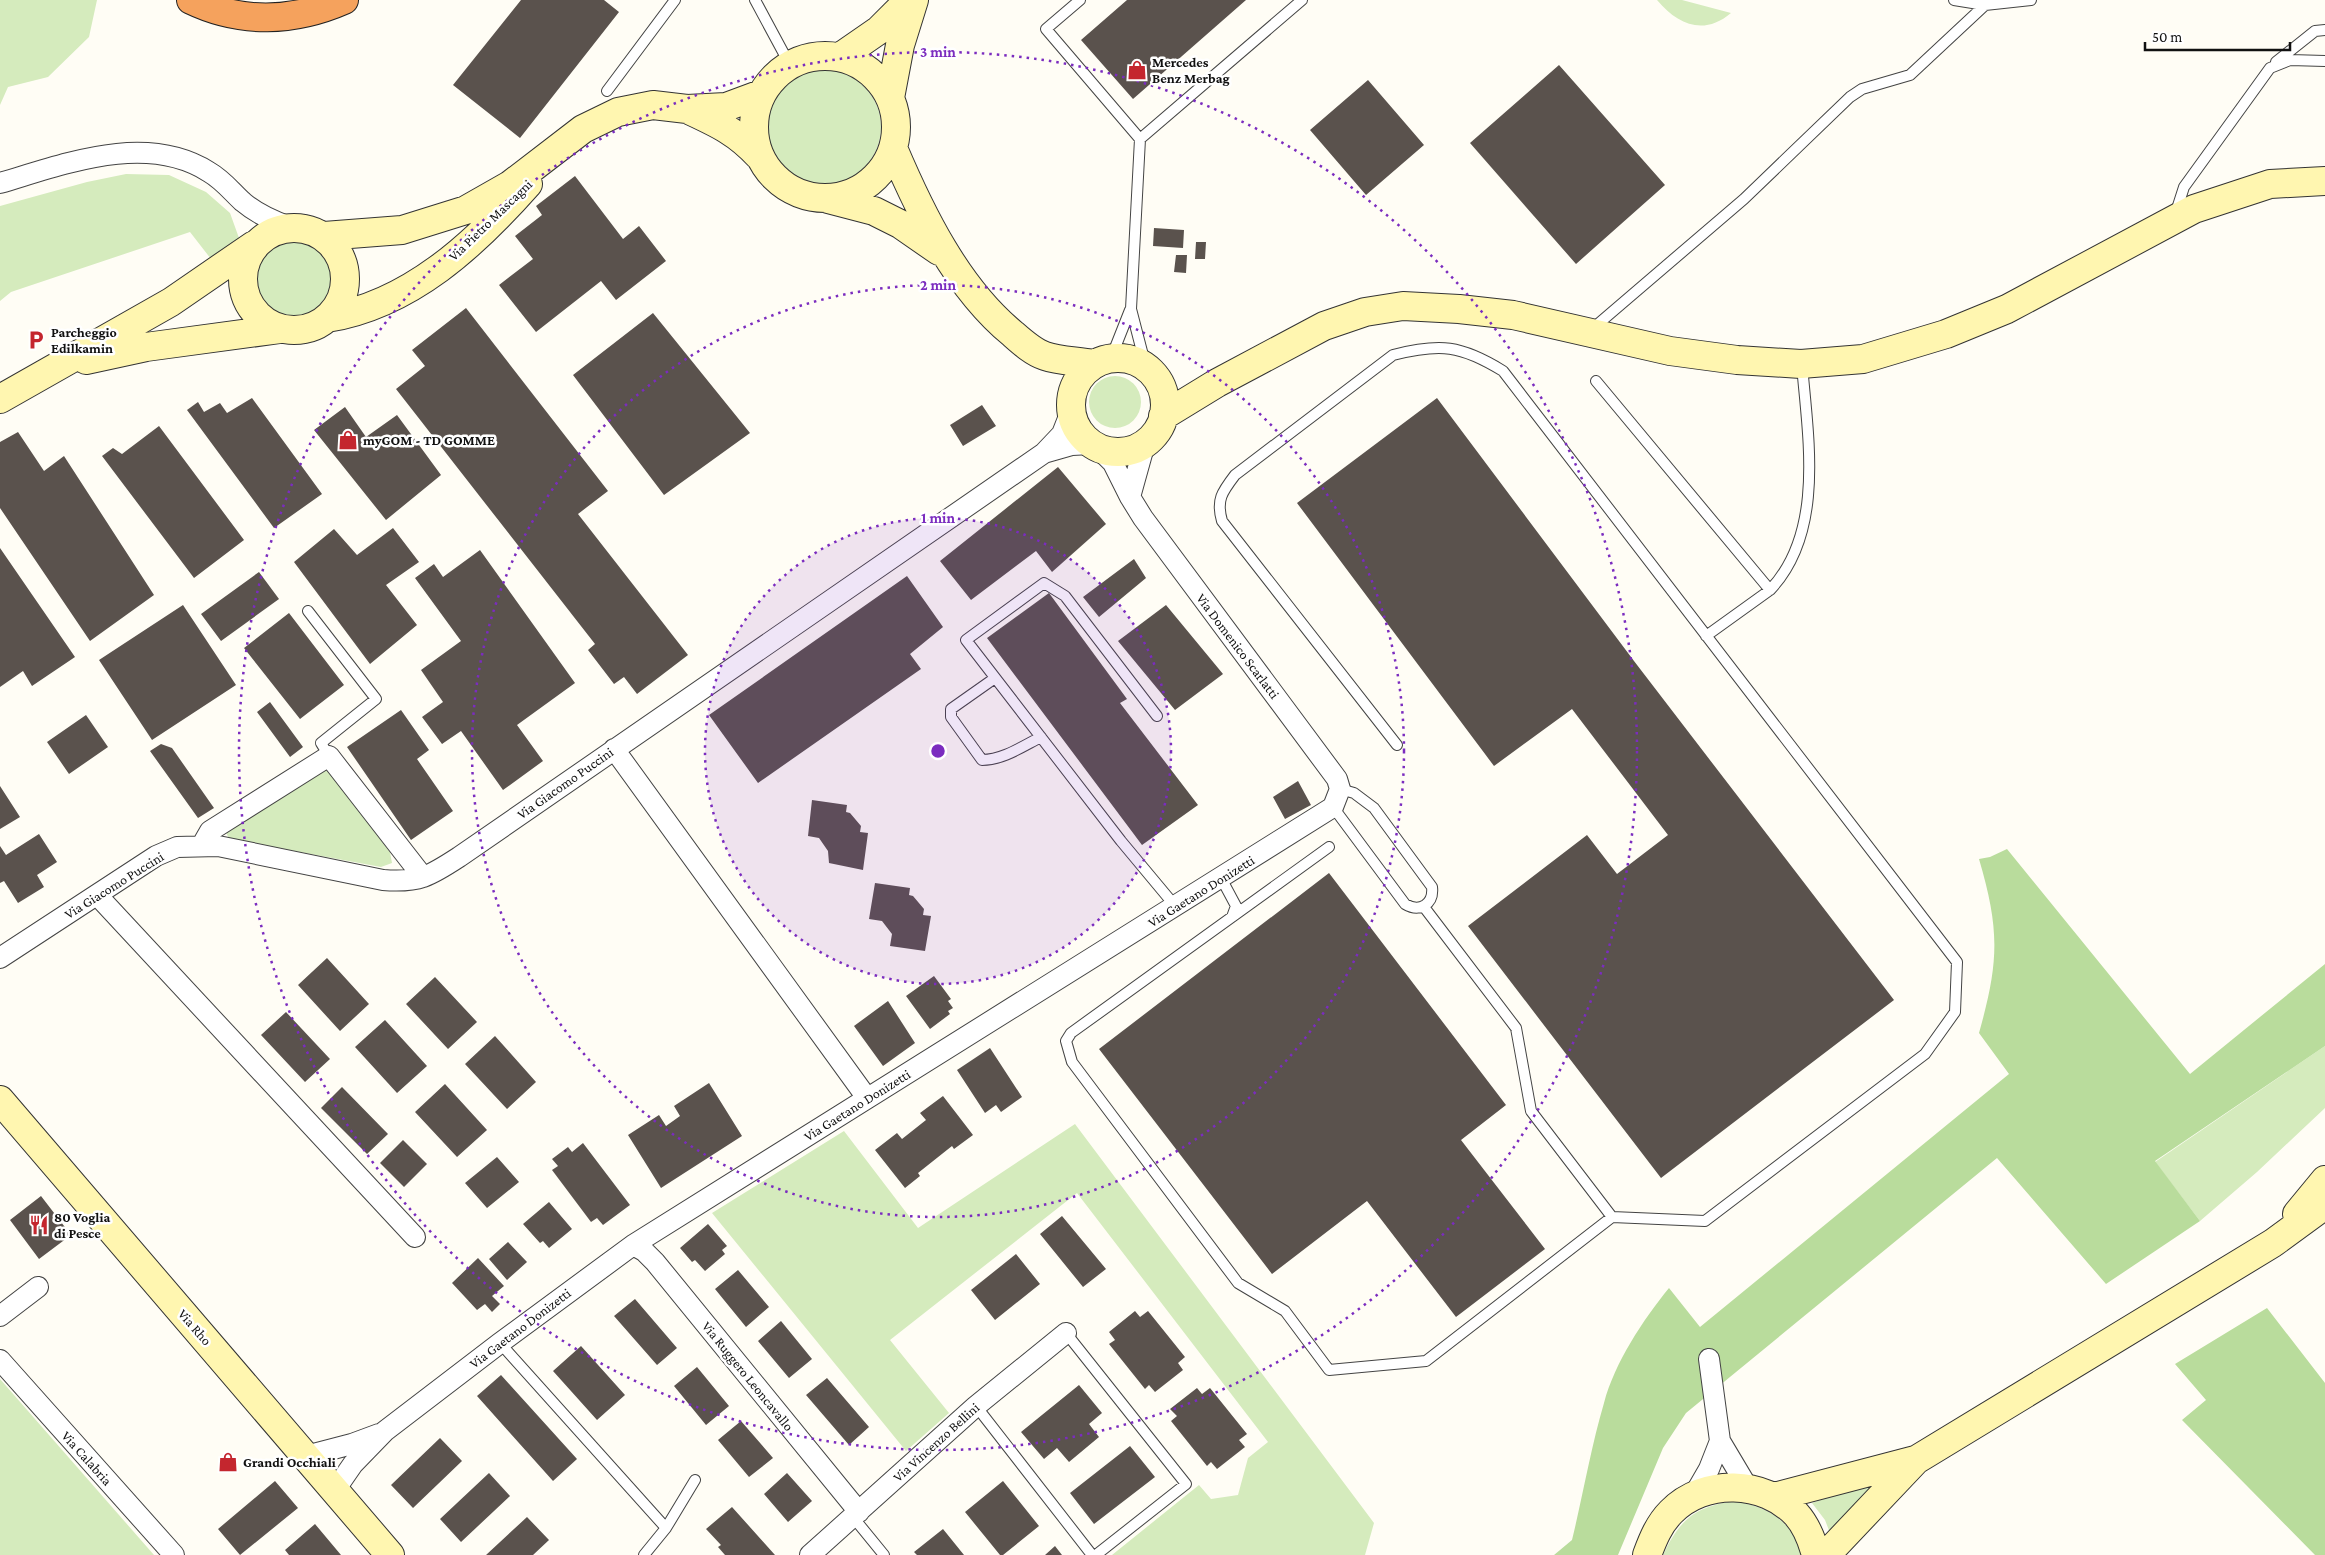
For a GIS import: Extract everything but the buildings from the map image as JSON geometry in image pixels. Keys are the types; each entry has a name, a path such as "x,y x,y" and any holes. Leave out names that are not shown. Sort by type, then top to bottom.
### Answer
{"highway":[{"path":"191,0 222,12 265,18 310,13 344,0"}],"main road":[{"path":"840,57 879,30 909,0"},
{"path":"890,98 900,45 914,0"},
{"path":"824,198 846,194 866,184 882,168 893,148 895,123 890,98 882,84 870,72 856,63 840,57 823,56 806,58 790,65 773,78 761,94 753,125 754,141 759,156 770,173 785,186 804,195 874,210 900,224 945,255"},
{"name":"Via Pietro Mascagni","path":"324,236 402,230 466,210 510,184 583,129 618,112 653,105 687,109 726,107 761,94"},
{"name":"Via Pietro Mascagni","path":"687,109 728,128 743,138 759,156"},
{"name":"Via Pietro Mascagni","path":"328,318 352,314 402,293 451,260 509,205 562,145"},
{"path":"893,148 908,185 945,255 1005,328 1024,344 1044,356 1102,361 1126,358 1149,370 1186,384 1218,383"},
{"path":"1163,416 1218,383 1324,326 1365,312 1403,306 1459,308 1513,315 1670,351 1737,360 1802,364 1862,359 1946,334 2007,309 2194,209 2270,184 2325,181"},
{"path":"0,399 171,302 254,245 264,236 276,230 290,227 312,230 324,236 334,246 342,260 345,275 344,291 338,306 328,318 313,327 297,331 280,329 146,347 60,366"},
{"path":"254,245 246,260 242,277 244,294 252,309 264,322 280,329"},
{"path":"1044,356 1064,387 1071,406 1074,424 1094,445 1118,452 1132,450 1145,443 1159,426 1163,416 1165,401 1161,386 1149,370"},
{"path":"1071,406 1074,387 1082,374 1102,361"},
{"name":"Via Rho","path":"0,1100 390,1555"},
{"path":"2273,1243 2325,1180"},
{"path":"2273,1243 2325,1204"},
{"path":"1826,1555 1916,1460 2325,1212"},
{"path":"1774,1497 1916,1460"},
{"path":"1648,1555 1655,1533 1672,1511 1694,1495 1720,1487 1748,1488 1774,1497 1796,1514 1811,1537 1816,1555"}],"street":[{"path":"0,183 78,160 131,152 159,154 184,160 207,170 267,219 290,227"},
{"path":"244,202 253,218 256,230 254,245"},
{"path":"1044,453 1062,434 1071,406"},
{"path":"1130,497 1145,443"},
{"name":"Via Giacomo Puccini","path":"0,958 156,856 177,846 200,844 383,880 400,882 423,877 459,857 1044,453 1072,445 1094,445"},
{"name":"Via Domenico Scarlatti","path":"1094,445 1113,463 1130,497 1337,779 1338,798"},
{"path":"614,749 867,1098"},
{"path":"200,844 210,831 329,756 423,877"},
{"name":"Via Gaetano Donizetti","path":"335,1490 353,1464 386,1431 500,1343 633,1245 1176,907 1338,798"},
{"path":"97,895 415,1237"},
{"name":"Via Ruggero Leoncavallo","path":"633,1245 644,1251 655,1262 856,1515"},
{"path":"0,1316 38,1287"},
{"name":"Via Vincenzo Bellini","path":"810,1555 976,1406 1066,1333"},
{"path":"1709,1359 1720,1441 1748,1488"},
{"name":"Via Calabria","path":"0,1360 174,1555"},
{"name":"Via Gaetano Donizetti","path":"306,1456 352,1444 386,1431"},
{"path":"1694,1495 1709,1469 1720,1441"}],"lane":[{"path":"606,91 675,0"},
{"path":"755,0 790,65"},
{"path":"1080,0 1046,29 1140,139 1131,309 1149,370"},
{"path":"1140,139 1302,0"},
{"path":"1954,0 1984,5 2031,0"},
{"path":"1589,332 1744,200 1850,97 1862,90 1910,75 1984,5"},
{"path":"2174,220 2184,187 2270,68 2320,30 2325,21"},
{"path":"2270,68 2290,60 2325,61"},
{"path":"136,309 171,302"},
{"path":"1102,361 1131,309"},
{"path":"1329,848 1071,1033 1066,1041 1066,1050 1072,1062 1238,1283 1286,1311 1329,1370 1426,1361 1612,1217 1705,1221 1925,1054 1955,1012 1958,962 1503,371 1479,356 1453,348 1424,347 1393,355 1236,475 1224,489 1218,506 1222,521 1397,745"},
{"path":"1706,636 1770,590 1782,576 1796,554 1806,518 1808,445 1802,364"},
{"path":"1596,381 1770,590"},
{"path":"1158,716 1065,596 1044,583 966,640 1040,737 1176,907"},
{"path":"308,611 376,699 321,743 329,756"},
{"path":"995,678 951,709 951,717 982,760 991,760 1040,737"},
{"path":"1354,793 1374,808 1432,887 1433,895 1424,907 1411,908 1405,904 1338,798 1354,793"},
{"path":"1221,878 1236,906 1232,917"},
{"path":"1424,907 1516,1028 1531,1111 1612,1217"},
{"path":"976,1406 1094,1555 1186,1484 1066,1333"},
{"path":"500,1343 666,1528"},
{"path":"644,1555 666,1528 695,1480"},
{"path":"856,1515 884,1555"}],"green space":[{"path":"0,0 97,0 89,37 48,77 8,87 0,105"},
{"path":"1657,0 1682,0 1731,13 1721,20 1701,26 1683,21 1674,16"},
{"path":"824,70 846,74 864,87 877,105 881,127 877,149 864,167 846,180 824,184 802,180 784,167 771,149 767,127 771,105 784,87 802,74"},
{"path":"126,174 169,175 206,192 230,213 239,238 211,259 190,232 11,292 0,301 0,206 87,182"},
{"path":"294,237 310,240 323,249 332,262 335,278 332,294 323,307 310,316 294,319 278,316 265,307 256,294 253,278 256,262 265,249 278,240"},
{"path":"1110,376 1120,376 1134,383 1141,397 1141,407 1134,421 1120,428 1110,428 1100,424 1093,417 1089,407 1089,397 1093,387 1100,380"},
{"path":"322,768 331,773 390,852 392,863 381,867 229,839 225,830"},
{"path":"2007,849 2190,1074 2325,964 2325,1046 2155,1161 2200,1221 2106,1284 1997,1158 1686,1413 1663,1448 1618,1555 1554,1555 1572,1540 1599,1420 1615,1372 1649,1314 1669,1288 1700,1327 2009,1074 1979,1033 1986,1008 1993,965 1994,927 1991,906 1979,859 1990,857"},
{"path":"2325,1046 2325,1108 2257,1172 2200,1221 2155,1162"},
{"path":"1075,1124 1374,1523 1365,1555 1112,1555 1199,1485 1211,1499 1238,1495 1248,1458 1268,1442 1077,1193 890,1340 949,1413 906,1451 712,1213 844,1131 918,1228"},
{"path":"2267,1308 2325,1383 2325,1555 2315,1555 2182,1420 2206,1400 2175,1364"},
{"path":"0,1379 154,1555 0,1555"},
{"path":"1884,1477 1830,1533 1825,1520 1812,1503"},
{"path":"1734,1501 1758,1507 1777,1517 1792,1533 1802,1555 1663,1555 1676,1532 1690,1517 1709,1507"}],"place":[{"name":"Mercedes Benz Merbag","path":"1137,70"},
{"name":"Parcheggio Edilkamin","path":"36,340"},
{"name":"myGOM - TD GOMME","path":"348,440"},
{"name":"80 Voglia di Pesce","path":"39,1225"},
{"name":"Grandi Occhiali","path":"228,1462"}]}
